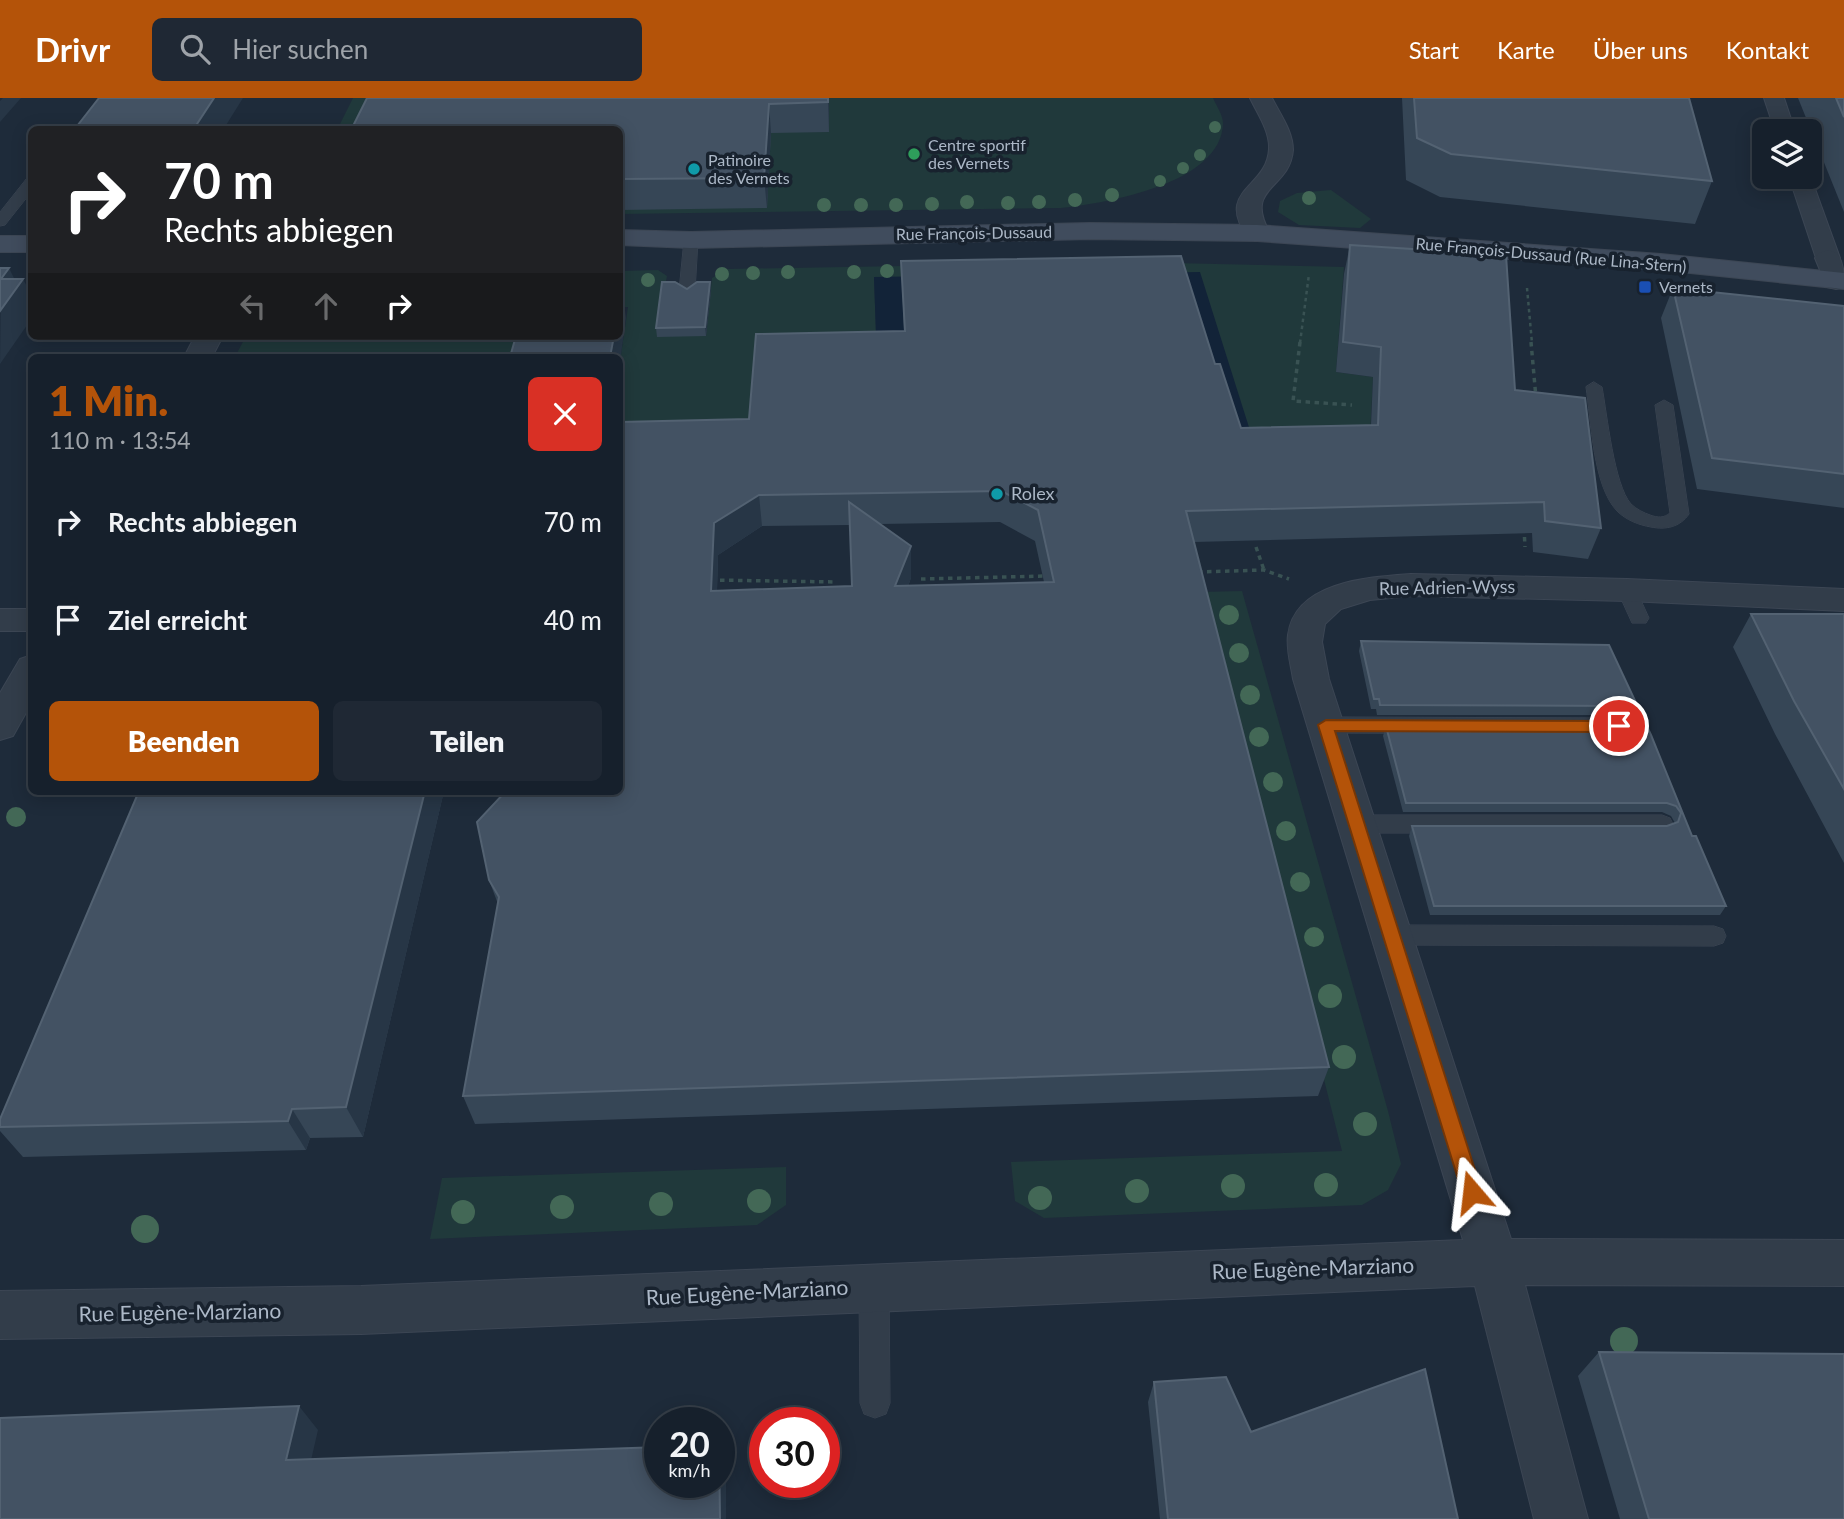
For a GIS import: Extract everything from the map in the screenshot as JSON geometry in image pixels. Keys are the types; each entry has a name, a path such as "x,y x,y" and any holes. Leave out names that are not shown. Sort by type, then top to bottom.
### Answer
{"main road":[{"name":"Rue François-Dussaud","path":"623,238 691,240 1090,231 1257,233"},
{"name":"Rue François-Dussaud (Rue Lina-Stern)","path":"1257,233 1836,273"},
{"name":"Rue François-Dussaud","path":"623,248 691,240"},
{"path":"0,244 28,244"},
{"path":"0,268 28,267"}],"street":[{"path":"1257,233 1246,211 1247,203 1278,167 1281,148 1276,128 1261,98"},
{"path":"1774,98 1781,119"},
{"path":"1804,189 1836,273"},
{"name":"Rue Adrien-Wyss","path":"1494,1262 1311,680 1306,650 1309,621 1339,597 1384,587 1528,586 1633,604 1844,600"},
{"path":"0,620 28,620"},
{"path":"0,727 28,674"},
{"path":"1494,1262 1561,1519"},
{"name":"Rue Eugène-Marziano","path":"0,1315 361,1310 1494,1262 1844,1263"}],"lane":[{"path":"0,222 28,186"},
{"path":"687,291 691,240"},
{"path":"1594,387 1613,487 1622,506 1648,521 1666,524 1674,521 1680,514 1664,405"},
{"path":"1326,725 1619,726"},
{"path":"1357,824 1662,824"},
{"path":"1391,935 1714,936"},
{"path":"874,1287 875,1404"}],"path":[{"path":"1310,263 1293,401 1352,405"},
{"path":"1526,277 1537,405"},
{"path":"1523,521 1528,586"},
{"path":"1256,547 1264,570"},
{"path":"1196,572 1264,570 1339,597"},
{"path":"921,579 1058,576"},
{"path":"701,579 836,582"}],"green space":[{"name":"Centre sportif des Vernets","path":"353,98 1213,98 1223,123 1218,144 1204,161 1183,175 1132,195 1081,205 1061,208 623,214 623,126 339,126"},
{"path":"1331,190 1371,219 1360,228 1299,225 1278,212 1280,201 1297,193"},
{"path":"1128,262 1344,267 1336,372 1373,377 1369,456 1254,459 874,278 877,362 884,402 623,443 621,354 628,307 623,307 623,271 658,270 667,276 664,291 706,336 712,278 728,269"},
{"path":"244,340 595,340 592,354 237,354"},
{"path":"1242,591 1401,1164 1388,1190 1362,1205 1044,1218 1015,1201 1011,1162 1342,1151 1201,592"},
{"path":"786,1167 786,1205 757,1225 430,1239 442,1178"}],"water":[{"path":"1200,272 1253,440 905,361 877,362 874,277"}],"building":[{"path":"99,98 214,98 196,126 77,126"},
{"name":"Patinoire des Vernets","path":"367,98 828,98 828,102 769,104 764,178 623,179 623,126 353,126"},
{"path":"1414,98 1689,98 1712,181 1451,154 1417,138"},
{"path":"1836,98 1844,98 1844,117"},
{"path":"1350,245 1506,255 1515,390 1585,398 1601,528 1545,521 1544,502 1186,511 1329,1067 463,1096 499,897 489,880 477,822 502,795 623,795 623,422 749,419 756,334 905,331 901,261 1181,256 1215,364 1220,364 1241,428 1378,425 1381,347 1343,342","holes":["1001,491 1038,510 1054,582 895,586 911,546 849,502 852,586 711,591 714,523 759,495"]},
{"path":"0,268 9,268 1,279 23,279 0,311"},
{"path":"662,282 675,282 687,289 697,282 710,282 705,327 656,328"},
{"path":"1673,288 1844,306 1844,474 1712,458"},
{"path":"515,340 613,340 611,354 511,354"},
{"path":"1751,614 1844,614 1844,789 1794,701"},
{"path":"1361,641 1609,645 1651,735 1692,836 1696,836 1726,906 1434,906 1412,826 1667,826 1678,822 1681,813 1676,806 1667,803 1406,803 1386,726 1624,727 1634,723 1637,715 1633,709 1624,706 1380,705 1379,699 1374,699"},
{"path":"137,795 424,795 346,1107 292,1109 288,1121 0,1127 0,1119"},
{"path":"1599,1352 1844,1354 1844,1519 1649,1519"},
{"path":"1425,1369 1458,1519 1168,1519 1154,1382 1226,1377 1251,1432"},
{"path":"299,1406 286,1460 644,1448 644,1498 720,1498 720,1519 0,1519 0,1418"}],"place":[{"name":"Centre sportif des Vernets","path":"914,154"},
{"name":"Patinoire des Vernets","path":"694,169"},
{"name":"Vernets","path":"1645,287"},
{"name":"Rolex","path":"997,494"}],"route":[{"path":"1472,1192 1326,725 1619,726"}]}
